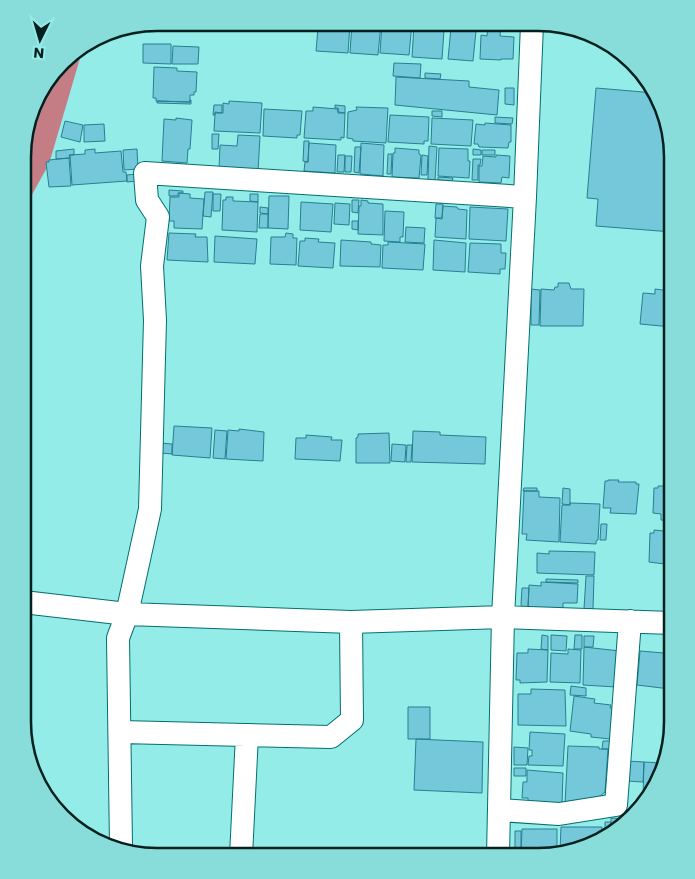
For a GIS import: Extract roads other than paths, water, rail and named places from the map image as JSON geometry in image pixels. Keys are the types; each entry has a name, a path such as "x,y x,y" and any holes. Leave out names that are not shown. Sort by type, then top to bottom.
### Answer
{"street":[{"path":"498,847 503,617 532,31"},
{"path":"121,842 118,638 127,614 150,509 155,320 152,266 158,217 147,200 145,173 525,197"},
{"path":"31,603 127,614 351,622 503,617 663,622"},
{"path":"499,810 559,814 616,805 630,620"},
{"path":"120,732 331,737 352,720 351,622"},
{"path":"241,847 247,736"}]}
